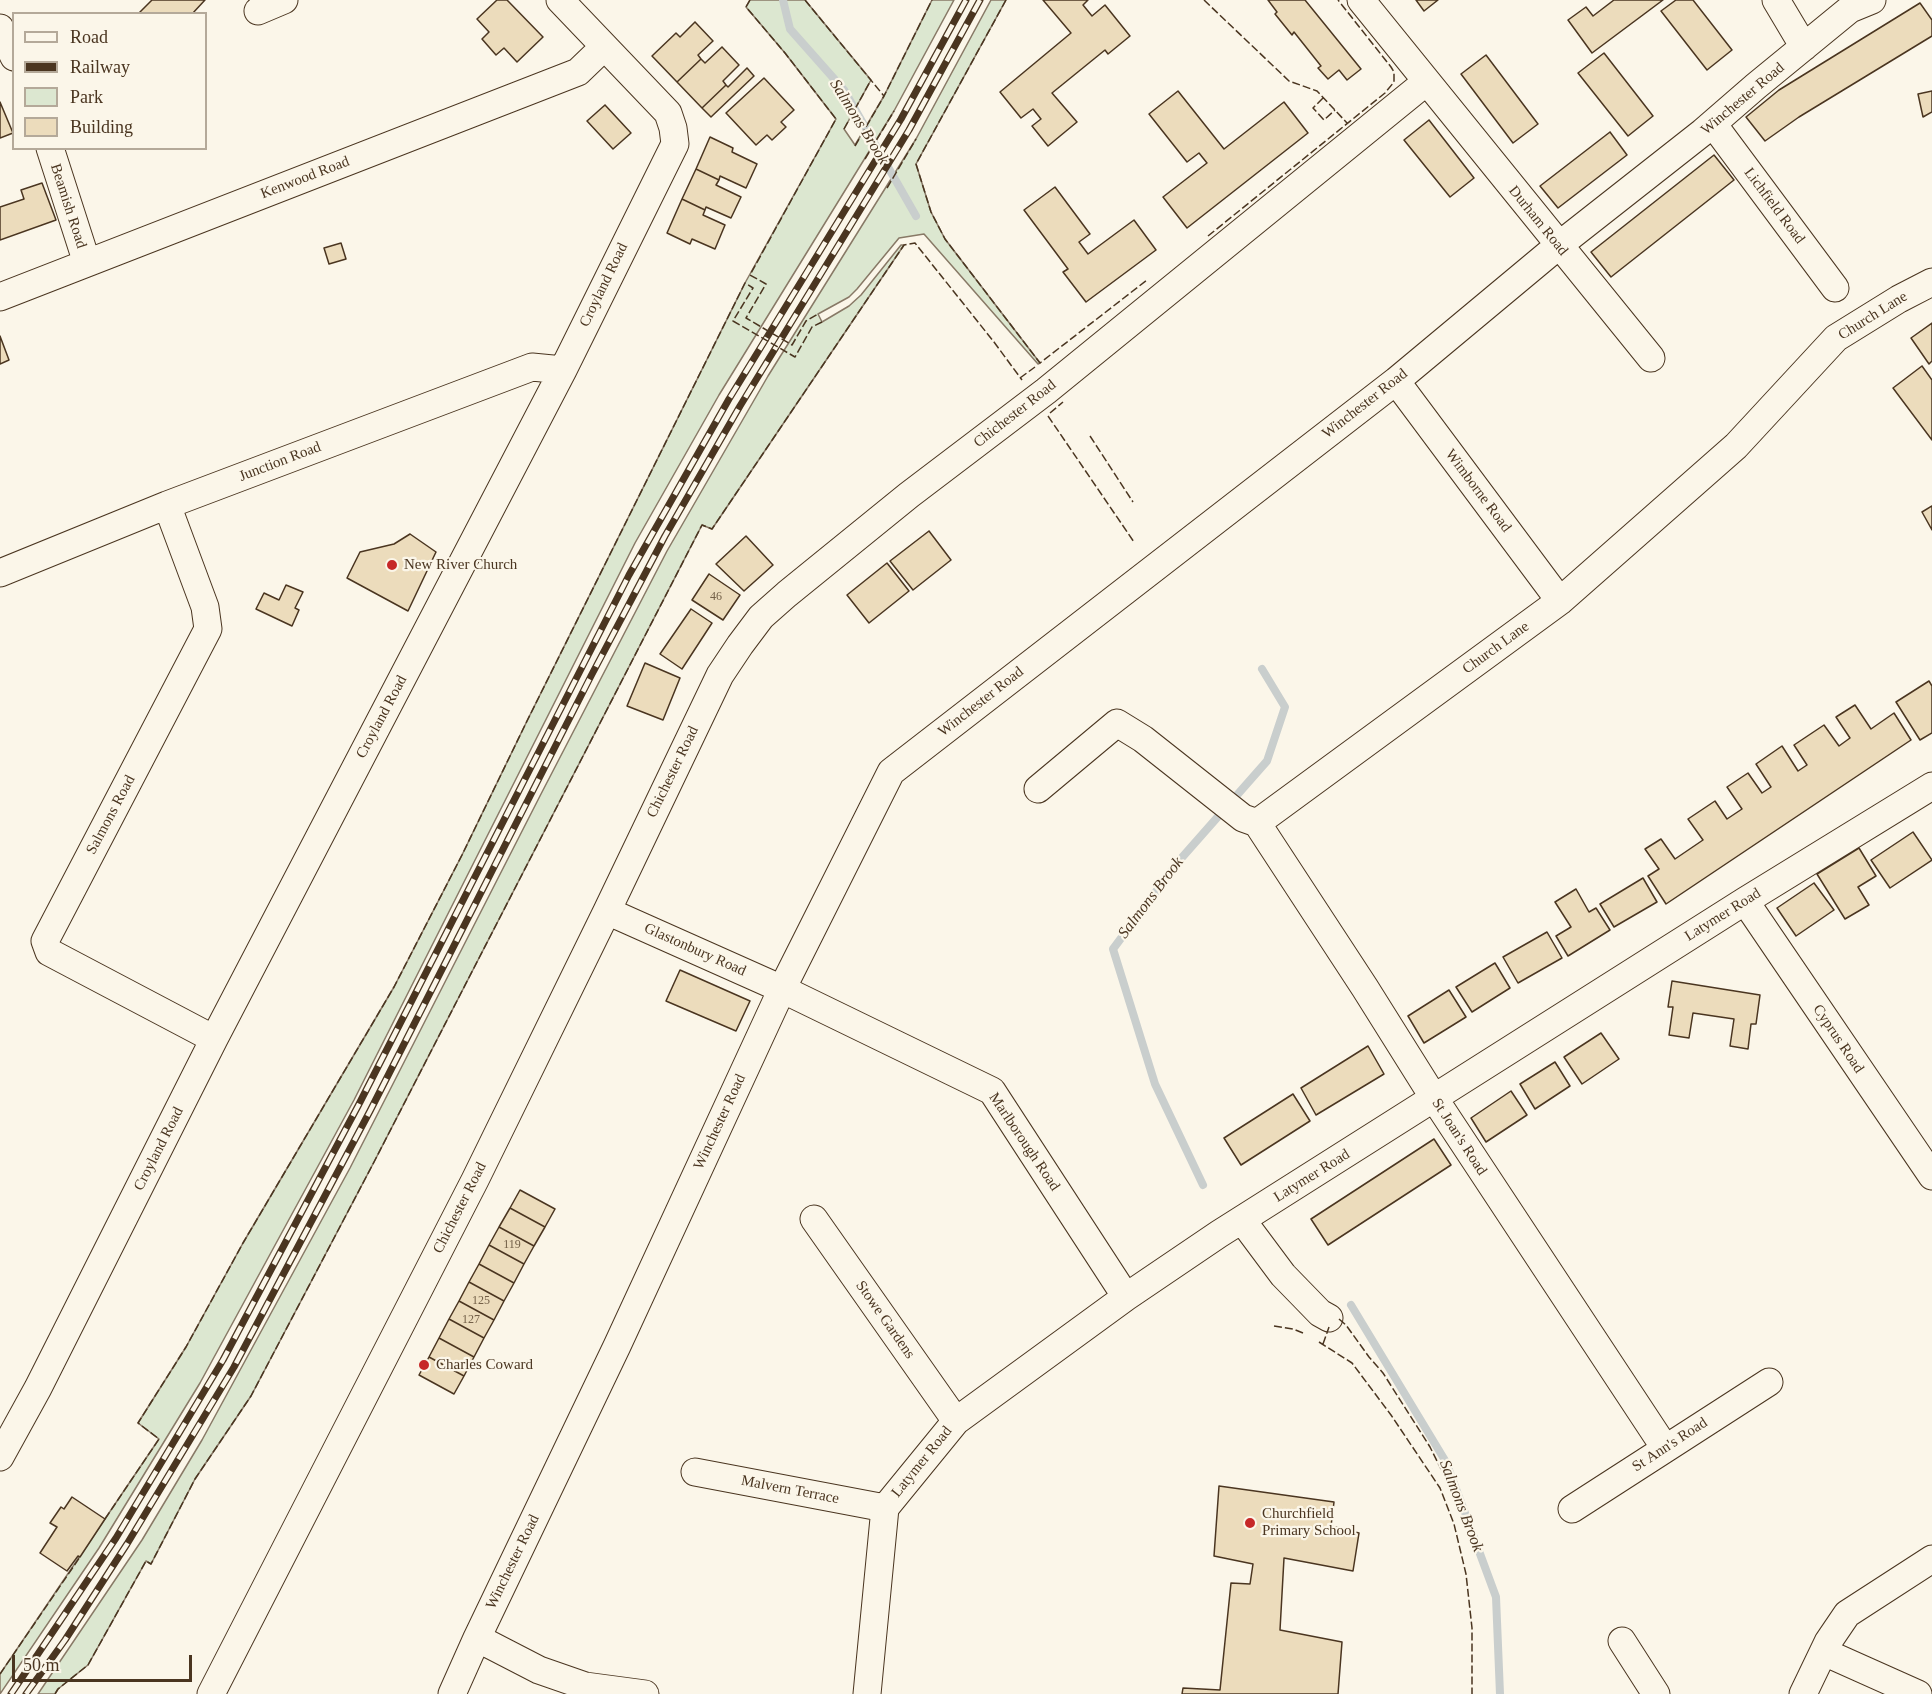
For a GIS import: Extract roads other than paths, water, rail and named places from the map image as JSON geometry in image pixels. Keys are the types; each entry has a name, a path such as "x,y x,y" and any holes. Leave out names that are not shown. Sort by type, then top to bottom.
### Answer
{"street":[{"path":"258,11 284,0"},
{"name":"Croyland Road","path":"0,1456 38,1388 214,1039 563,370 675,144 668,113 560,0"},
{"name":"Durham Road","path":"1361,0 1651,358"},
{"path":"1776,0 1804,48"},
{"name":"Winchester Road","path":"452,1694 617,1346 782,989 891,772 1396,381 1558,246 1713,124 1850,9 1872,0"},
{"path":"0,28 12,53"},
{"name":"Kenwood Road","path":"0,297 578,72 604,47"},
{"name":"Chichester Road","path":"211,1694 475,1180 608,911 720,675 761,617 909,495 1046,390 1426,82"},
{"name":"Lichfield Road","path":"1713,124 1835,288"},
{"name":"Beamish Road","path":"51,150 87,263"},
{"name":"Church Lane","path":"1250,820 1560,601 1736,446 1836,338 1899,299 1932,282"},
{"name":"Junction Road","path":"0,573 167,505 532,367 563,370"},
{"name":"Wimborne Road","path":"1396,381 1560,601"},
{"name":"Salmons Road","path":"167,505 205,607 208,629 45,941 49,952 214,1039"},
{"path":"1038,789 1117,723 1143,739 1250,820"},
{"name":"Latymer Road","path":"867,1694 885,1508 956,1421 1126,1297 1242,1220 1744,901 1932,786"},
{"name":"St Joan's Road","path":"1250,820 1365,988 1434,1098 1665,1448"},
{"name":"Cyprus Road","path":"1744,901 1932,1176"},
{"name":"Glastonbury Road","path":"608,911 782,989"},
{"name":"Marlborough Road","path":"782,989 992,1091 1126,1297"},
{"name":"Stowe Gardens","path":"814,1219 956,1421"},
{"path":"1242,1220 1320,1322"},
{"name":"St Ann's Road","path":"1572,1509 1768,1382"},
{"name":"Malvern Terrace","path":"695,1472 885,1508"},
{"path":"1803,1694 1846,1614 1932,1559"},
{"path":"477,1638 539,1670 585,1690 645,1694"},
{"path":"1622,1641 1656,1694"},
{"path":"1824,1652 1918,1694"}],"waterway":[{"name":"Salmons Brook","path":"783,0 790,29 844,90 916,216"},
{"name":"Salmons Brook","path":"1203,1185 1155,1084 1113,949 1178,862 1267,761 1285,707 1262,669"},
{"name":"Salmons Brook","path":"1351,1305 1446,1462 1496,1597 1500,1694"}],"railway":[{"path":"11,1694 116,1538 223,1360 358,1106 629,575 729,399 901,119 966,0"},
{"path":"26,1694 65,1640 127,1544 234,1367 370,1111 591,676 665,536 740,406 909,130 980,0"}],"place":[{"name":"New River Church","path":"392,565"},
{"name":"Charles Coward","path":"424,1365"},
{"name":"Churchfield Primary School","path":"1250,1523"}]}
